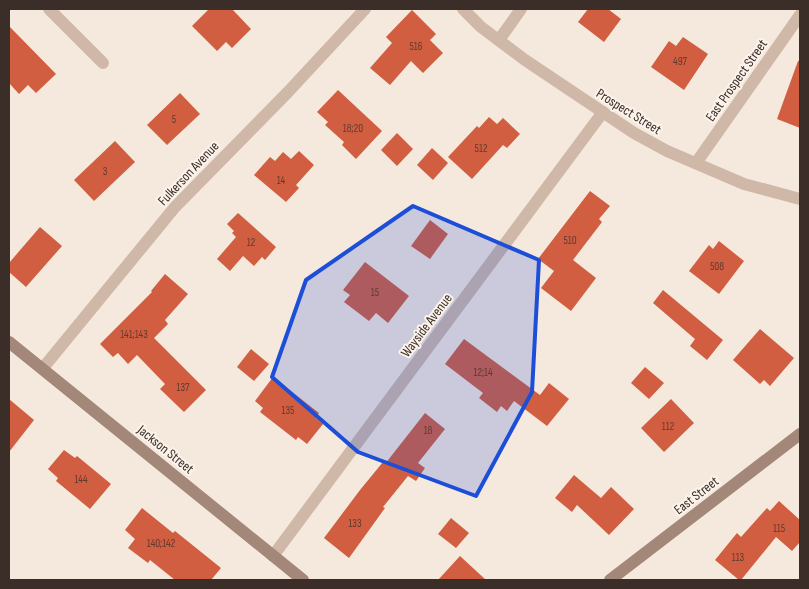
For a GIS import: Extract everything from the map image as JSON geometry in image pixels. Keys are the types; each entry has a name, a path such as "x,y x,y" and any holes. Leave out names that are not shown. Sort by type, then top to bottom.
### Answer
{"main road":[{"name":"Jackson Street","path":"9,342 303,580"},
{"name":"East Street","path":"610,580 800,434"}],"street":[{"path":"49,9 103,63"},
{"name":"Fulkerson Avenue","path":"43,368 175,207 288,92 365,9"},
{"name":"Prospect Street","path":"463,9 481,27 634,133 667,151 744,184 800,199"},
{"path":"499,40 521,9"},
{"name":"East Prospect Street","path":"696,163 800,15"},
{"name":"Wayside Avenue","path":"273,556 602,112"}],"highlighted area":[{"path":"413,206 539,260 532,392 476,496 358,452 272,377 306,280"}],"building":[{"path":"209,9 232,9 251,29 232,48 226,42 217,51 192,26"},
{"path":"588,9 608,9 621,19 604,42 578,22"},
{"path":"412,10 436,34 430,40 443,53 423,73 411,61 390,85 370,68 392,43 386,37"},
{"path":"9,26 56,74 36,93 28,85 19,94 9,83"},
{"path":"683,37 708,54 684,90 651,67 669,41 676,46"},
{"path":"798,61 800,61 800,128 777,119"},
{"path":"338,90 382,131 356,159 342,145 344,142 325,125 328,122 317,112"},
{"path":"180,93 200,114 167,145 147,125"},
{"path":"489,117 497,124 503,118 520,134 507,148 503,145 472,179 448,157 477,126 479,128"},
{"path":"397,133 413,149 397,166 381,150"},
{"path":"115,141 135,162 94,201 74,180"},
{"path":"432,148 448,163 433,180 417,165"},
{"path":"299,151 314,165 296,185 299,188 286,202 254,175 270,157 275,161 283,152 291,159"},
{"path":"590,191 610,206 599,219 602,222 573,260 596,278 571,311 541,288 554,271 538,259"},
{"path":"238,213 276,247 265,260 262,257 254,266 243,256 230,271 217,259 236,237 232,233 234,231 227,224"},
{"path":"430,220 448,234 430,259 411,246"},
{"path":"40,227 62,246 26,287 9,272 9,263"},
{"path":"719,241 744,261 719,294 689,271 709,245 713,249"},
{"path":"365,262 409,296 388,323 376,313 369,321 344,302 350,295 343,290"},
{"path":"165,274 188,294 165,320 168,324 154,338 206,390 184,412 160,389 165,384 137,355 128,364 118,353 113,357 100,344 152,292"},
{"path":"663,290 723,340 707,360 690,346 695,339 653,303"},
{"path":"760,329 794,358 770,386 764,380 760,384 733,360"},
{"path":"464,339 540,395 549,383 569,399 547,426 514,401 507,411 501,406 497,412 479,398 483,393 445,364"},
{"path":"251,349 269,364 254,381 237,367"},
{"path":"645,367 664,383 649,399 631,383"},
{"path":"273,377 319,413 316,418 323,424 307,444 298,437 296,440 260,412 263,408 255,401"},
{"path":"9,399 34,420 9,452"},
{"path":"671,399 694,423 664,452 641,428"},
{"path":"425,413 445,429 418,463 425,468 416,481 408,476 383,507 385,508 349,558 324,538 360,490 383,462 385,464"},
{"path":"64,450 75,458 77,456 111,484 90,509 56,481 58,478 48,469"},
{"path":"574,475 601,498 611,487 634,509 609,535 577,505 572,512 555,498"},
{"path":"779,501 800,520 800,542 792,551 776,537 741,580 739,580 715,560 737,533 741,537 767,508 770,511"},
{"path":"142,508 173,533 175,531 221,568 211,580 175,580 150,560 148,563 128,548 135,539 125,530"},
{"path":"451,518 469,533 456,548 438,534"},
{"path":"460,556 486,580 438,580"}]}
